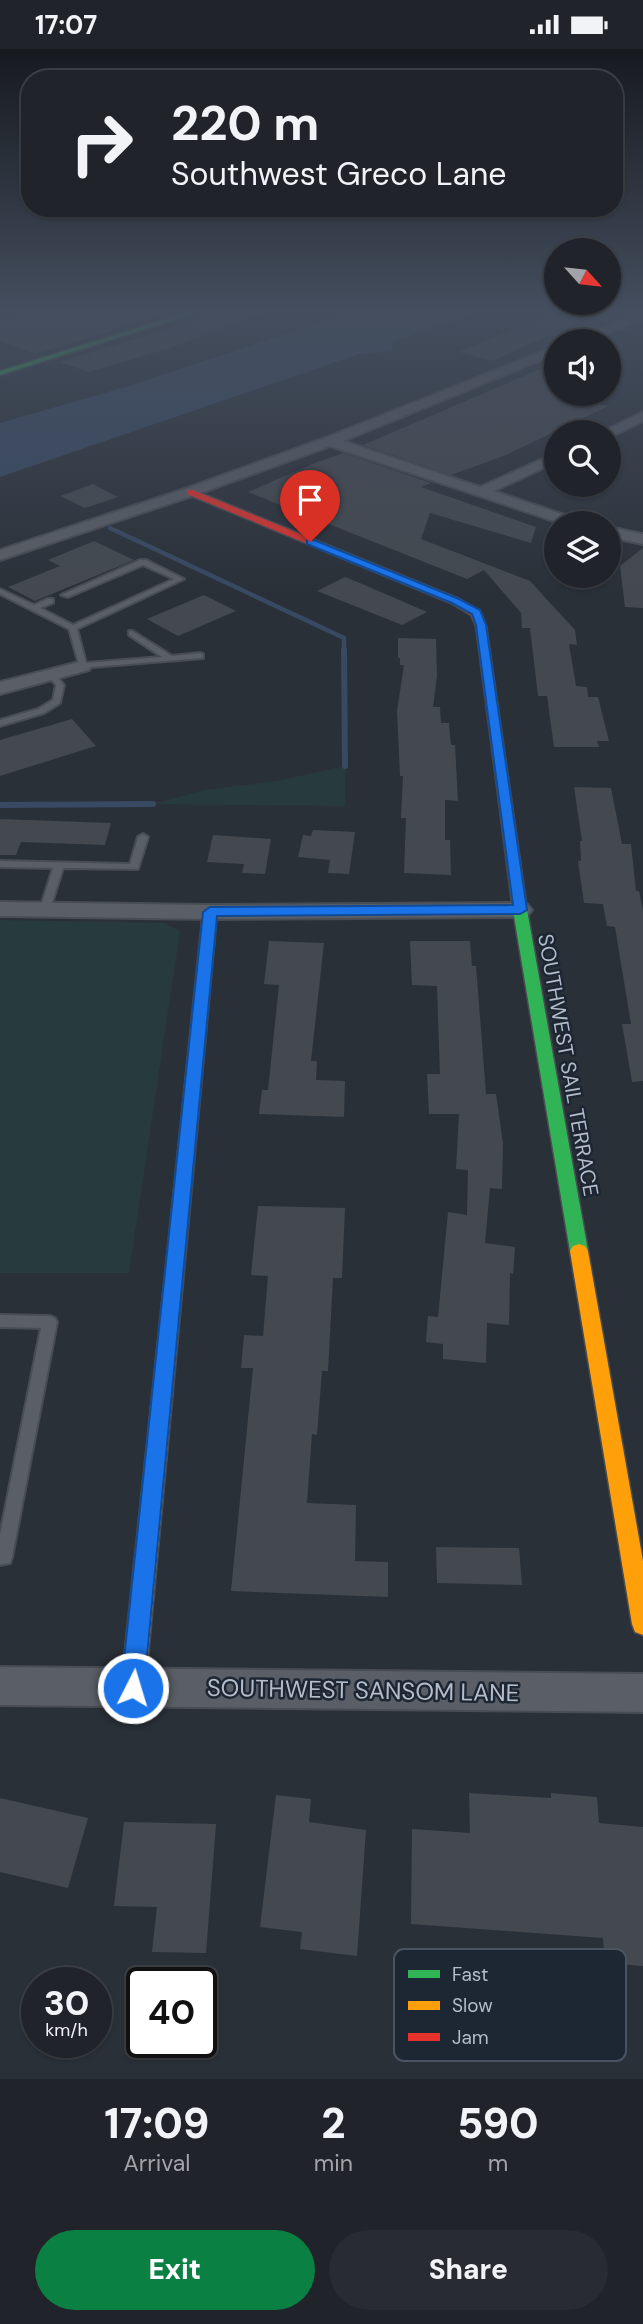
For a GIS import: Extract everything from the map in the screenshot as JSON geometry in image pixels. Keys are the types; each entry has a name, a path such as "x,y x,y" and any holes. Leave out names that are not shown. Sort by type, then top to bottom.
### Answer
{"street":[{"path":"0,555 190,492 418,406"},
{"path":"621,426 643,416"},
{"path":"330,441 544,512"},
{"path":"483,491 544,463"},
{"name":"SOUTHWEST SAIL TERRACE","path":"190,492 455,601 476,613 481,625 520,910 643,1624"},
{"path":"621,534 643,539"},
{"path":"0,688 83,666"},
{"path":"0,909 210,912 520,910"},
{"path":"133,1688 210,912"},
{"name":"SOUTHWEST SANSOM LANE","path":"0,1686 643,1693"}],"lane":[{"path":"65,595 143,562 180,579 73,628"},
{"path":"0,591 73,628 83,666 200,656"},
{"path":"33,608 50,601"},
{"path":"132,633 169,659"},
{"path":"0,723 41,711 57,701 60,685 51,675"},
{"path":"0,864 134,867 143,837"},
{"path":"46,909 59,865"},
{"path":"0,1321 50,1322 4,1557 0,1556"}],"green space":[{"path":"345,766 345,806 153,804 205,790 277,781"},
{"path":"0,920 164,923 180,931 129,1273 0,1273"}],"water":[{"path":"60,406 208,406 0,477 0,423"}],"building":[{"path":"454,406 608,406 579,420 544,420 544,437 506,455 451,475 363,445"},
{"path":"344,453 431,483 421,487 536,527 531,543 430,513 421,539 530,581 575,630 577,645 569,644 576,686 587,687 588,697 598,697 609,741 597,741 599,747 554,747 547,696 538,696 530,628 522,628 521,613 484,570 467,579 248,492"},
{"path":"93,484 118,497 85,508 60,496"},
{"path":"94,541 134,560 35,601 8,587 60,566 48,560"},
{"path":"643,548 643,608 625,607 621,565"},
{"path":"345,577 427,612 402,625 317,591"},
{"path":"204,595 236,611 178,636 147,619"},
{"path":"398,638 436,639 437,676 433,707 440,707 441,723 449,723 451,745 455,745 458,801 445,800 445,840 450,840 451,875 404,873 406,818 401,818 403,776 400,776 397,711 404,665 400,665 398,658"},
{"path":"72,719 96,746 0,776 0,740"},
{"path":"574,787 611,788 622,844 631,844 636,891 639,891 643,911 643,1081 632,1082 622,1024 631,1024 615,927 607,926 603,904 584,903 578,861 581,861 582,841"},
{"path":"0,819 111,823 105,845 21,842 16,855 0,855"},
{"path":"313,830 355,832 349,874 328,873 330,860 298,857 303,835 311,836"},
{"path":"213,835 271,839 265,874 242,873 244,864 207,862"},
{"path":"269,941 324,943 311,1061 317,1061 316,1080 345,1081 344,1117 259,1114 262,1090 268,1090 279,985 264,984"},
{"path":"410,941 470,941 472,966 476,966 486,1094 496,1094 503,1143 502,1189 490,1188 485,1243 515,1247 513,1274 510,1273 509,1325 487,1323 486,1363 443,1359 443,1344 426,1342 428,1316 438,1317 448,1212 467,1215 468,1170 456,1169 459,1114 429,1114 427,1074 440,1074 437,986 412,985"},
{"path":"258,1206 345,1208 342,1278 333,1278 328,1371 322,1371 317,1435 312,1434 307,1503 356,1505 355,1561 388,1562 388,1597 231,1591 253,1368 241,1368 244,1335 263,1336 268,1276 251,1275"},
{"path":"436,1547 519,1548 522,1585 437,1583"},
{"path":"469,1793 551,1798 551,1793 597,1797 599,1823 643,1827 643,1966 626,1965 626,1949 604,1949 603,1938 411,1924 412,1829 470,1833"},
{"path":"276,1795 311,1799 309,1822 366,1830 357,1956 300,1949 302,1932 260,1927"},
{"path":"0,1798 88,1818 68,1888 0,1872"},
{"path":"124,1822 216,1824 206,1953 152,1952 157,1907 114,1906"}],"waterway":[{"path":"110,528 344,638 344,650"},
{"path":"344,650 345,766"},
{"path":"0,805 153,804"}],"traffic: fast":[{"path":"502,778 520,910 579,1251"},
{"path":"178,1238 210,912"}],"traffic: slow":[{"path":"133,1688 178,1238"},
{"path":"579,1251 643,1624"}],"traffic: jam":[{"path":"190,492 455,601 476,613 481,626 502,778"}],"route":[{"path":"133,1688 210,912 520,910 481,625 476,613 455,601 310,542"}]}
